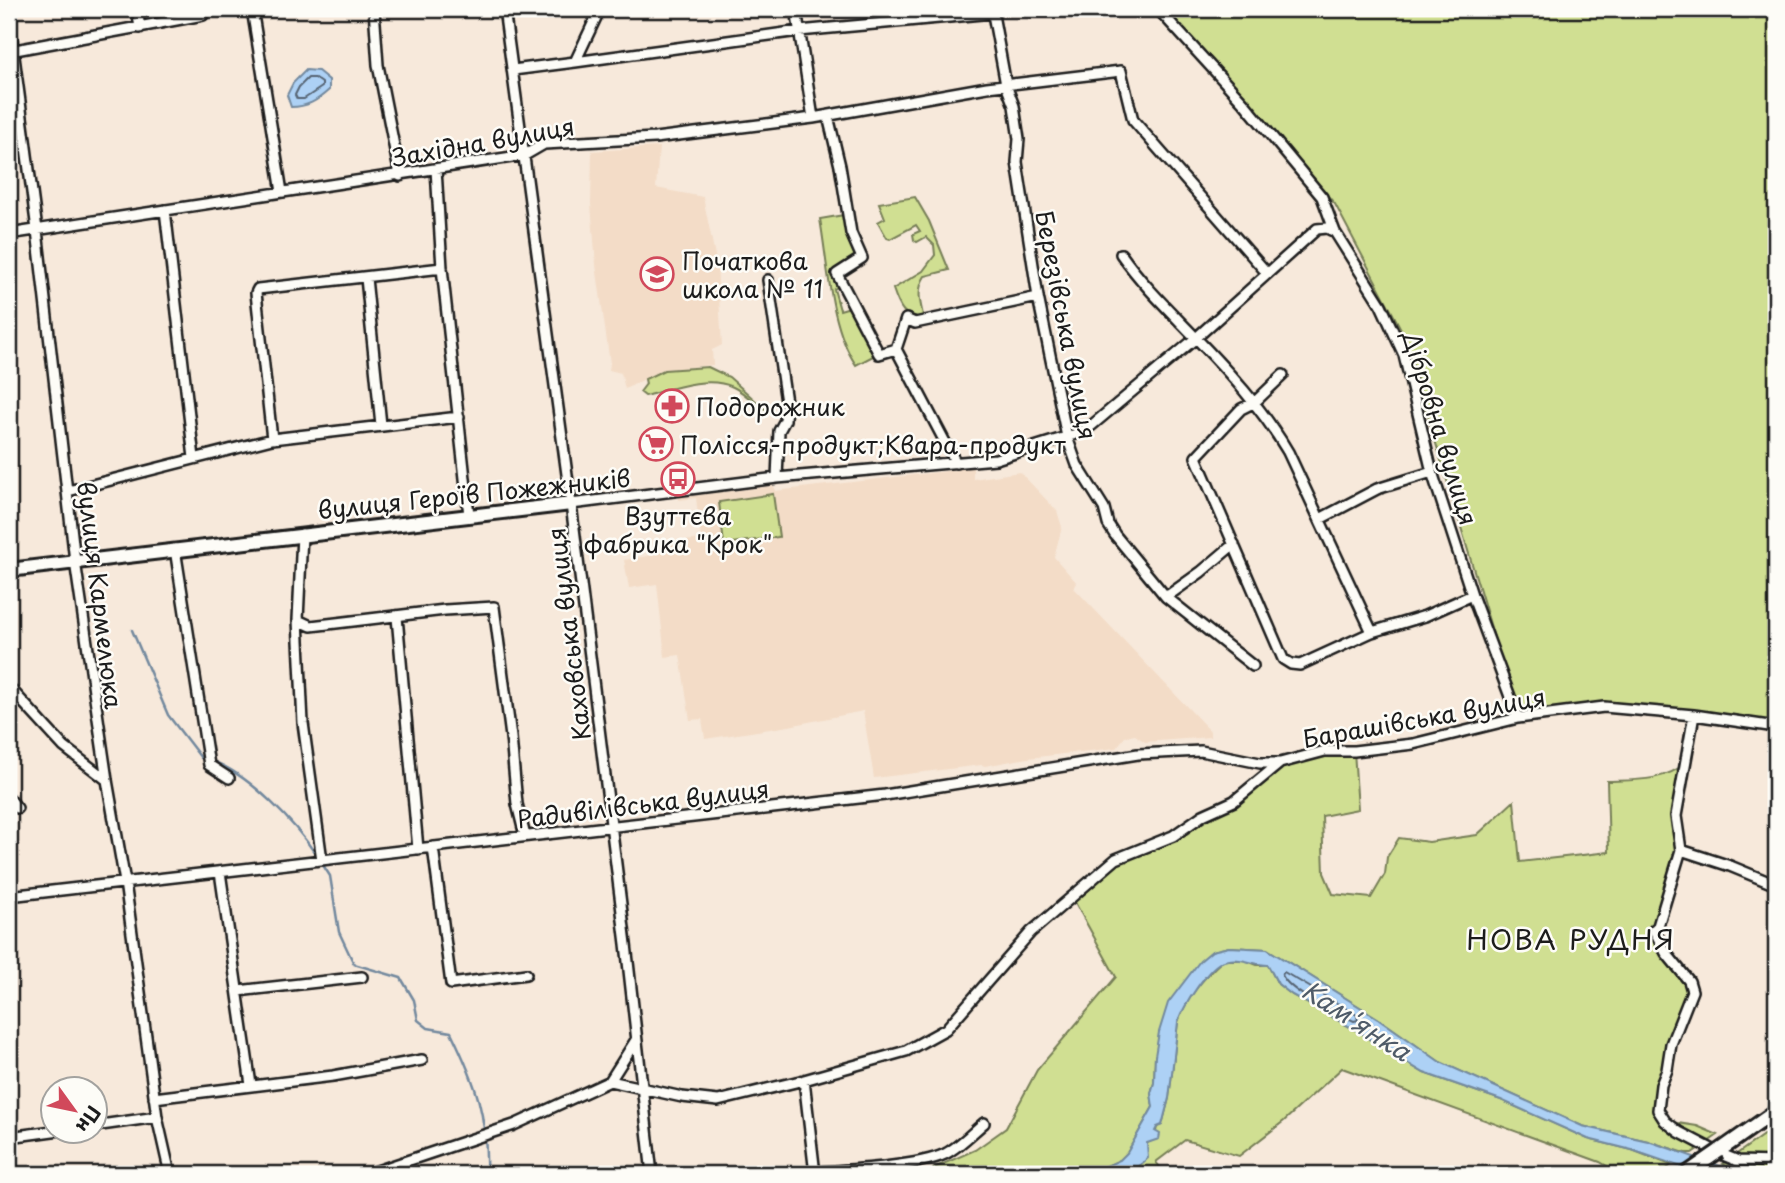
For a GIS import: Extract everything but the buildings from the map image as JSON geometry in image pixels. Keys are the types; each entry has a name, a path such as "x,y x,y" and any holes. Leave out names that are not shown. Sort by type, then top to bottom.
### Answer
{"street":[{"path":"137,9 140,28"},
{"path":"252,9 282,192"},
{"path":"374,9 378,65 400,176"},
{"name":"Каховська вулиця","path":"504,9 571,503 652,1174"},
{"path":"575,62 600,9"},
{"path":"796,9 813,118"},
{"name":"Дібровна вулиця","path":"1158,9 1244,103 1322,198 1335,232 1381,305 1404,355 1432,472 1472,595 1518,718"},
{"path":"513,70 799,32 993,11"},
{"name":"Березівська вулиця","path":"993,11 1006,85 1014,106 1019,139 1017,162 1038,297 1067,437 1077,466 1104,508 1108,524 1166,597 1253,666"},
{"path":"11,51 203,15"},
{"name":"вулиця Кармелюка","path":"9,19 11,51 37,230 75,561 125,882 157,1117 170,1174"},
{"name":"Західна вулиця","path":"9,234 400,176 525,155 544,145 654,138 813,118 1006,85 1121,71 1133,120 1267,274"},
{"path":"828,116 840,166 850,233 862,258 837,274 879,354 896,349"},
{"path":"436,169 442,268 469,515"},
{"path":"165,210 194,458"},
{"name":"вулиця Героїв Пожежників","path":"9,570 777,478 996,459 1079,433 1091,426 1196,338 1317,229 1327,228 1335,232"},
{"path":"1121,254 1136,275 1255,402 1288,452 1372,632"},
{"path":"272,439 257,291 260,288 442,268"},
{"path":"366,278 381,425"},
{"path":"768,280 786,402 785,420 779,431 777,478"},
{"path":"956,463 896,349 906,319 915,323 1038,297"},
{"path":"1283,374 1255,402 1241,409 1196,457 1283,659 1300,666 1372,632 1425,616 1472,595"},
{"path":"68,491 272,439 459,417"},
{"path":"1320,519 1377,489 1432,472"},
{"path":"302,534 298,620 303,723 321,860"},
{"path":"1166,597 1234,544"},
{"path":"175,550 209,765 229,778"},
{"path":"298,620 311,626 494,607 517,804 525,836"},
{"path":"397,617 418,849"},
{"path":"11,694 64,747 107,780"},
{"name":"Барашівська вулиця","path":"610,1081 682,1097 718,1101 906,1051 946,1029 1031,932 1116,859 1173,836 1203,815 1234,801 1280,763 1325,751 1354,751 1413,744 1518,718 1604,707 1694,715 1776,727"},
{"path":"1694,715 1676,816 1681,850 1658,926 1654,930 1666,953 1689,981 1692,991 1671,1044 1658,1110 1665,1121 1679,1132 1721,1154 1738,1161 1776,1162"},
{"name":"Радивілівська вулиця","path":"9,896 885,795 1159,752 1201,751 1253,762 1280,763"},
{"path":"1252,786 1258,772 1253,762"},
{"path":"9,798 17,808"},
{"path":"433,847 451,984 526,974"},
{"path":"1681,850 1776,885"},
{"path":"220,872 251,1085"},
{"path":"237,991 362,977"},
{"path":"368,1174 514,1125 610,1081 636,1040"},
{"path":"155,1098 333,1076 422,1060"},
{"path":"804,1080 815,1173 933,1158 947,1153 984,1123"},
{"path":"1686,1174 1776,1111"},
{"path":"108,1124 157,1117"},
{"path":"9,1138 38,1133"}],"shaded area":[{"name":"Початкова школа № 11","path":"659,147 656,188 703,197 717,265 722,345 712,350 713,365 663,370 625,389 621,373 609,370 591,204 592,151"},
{"path":"973,468 973,479 1020,472 1057,511 1062,527 1054,557 1077,583 1074,588 1210,731 1210,737 1145,742 1135,735 1125,737 1116,748 874,778 863,711 705,739 702,719 690,720 680,655 665,657 657,584 629,588 624,560 654,555 653,545 701,539 696,498 679,500 679,497 774,486 775,491"}],"green space":[{"path":"1166,9 1776,9 1776,725 1604,707 1518,718 1403,333 1335,204"},
{"path":"915,197 929,221 949,270 925,276 922,281 920,297 924,319 912,317 903,311 893,289 923,271 935,255 934,245 926,237 917,242 914,240 913,234 920,231 916,225 890,239 878,222 885,218 879,203"},
{"path":"844,215 848,239 855,256 854,260 833,273 839,286 834,289 840,310 850,307 875,355 856,365 847,350 835,314 820,219"},
{"path":"708,367 729,377 765,409 737,389 712,382 689,384 645,396 640,392 646,384 645,379 664,370"},
{"path":"773,494 779,537 724,544 719,502"},
{"path":"1354,751 1358,809 1322,816 1324,873 1333,894 1371,898 1385,874 1387,857 1399,838 1429,842 1477,835 1514,801 1520,862 1609,852 1607,781 1658,777 1686,763 1676,816 1681,850 1658,926 1659,940 1689,981 1658,1110 1665,1121 1697,1126 1718,1135 1692,1153 1685,1153 1648,1141 1582,1126 1440,1062 1379,1019 1267,949 1229,947 1212,951 1155,1056 1151,1093 1153,1107 1127,1153 1120,1160 1089,1174 929,1174 934,1168 975,1150 1006,1128 1037,1070 1116,977 1072,897 1116,859 1234,801 1280,763"},
{"path":"1223,960 1245,960 1257,965 1268,965 1278,984 1292,995 1363,1034 1424,1073 1501,1100 1588,1139 1632,1150 1671,1165 1661,1174 1620,1174 1600,1162 1342,1068 1284,1121 1239,1156 1185,1140 1156,1162 1162,1170 1153,1174 1127,1174 1139,1168 1147,1143 1154,1140 1157,1127 1162,1125 1169,1098 1181,1013 1196,989"},
{"path":"1776,1126 1776,1174 1734,1171 1723,1164"}],"water":[{"path":"306,70 318,71 329,80 329,90 312,103 291,107 287,95 293,83"},
{"name":"Кам'янка","path":"1229,947 1267,949 1379,1019 1440,1062 1582,1126 1648,1141 1734,1171 1769,1174 1706,1174 1588,1139 1501,1100 1424,1073 1363,1034 1292,995 1278,984 1268,965 1235,960 1224,961 1211,970 1197,987 1181,1015 1169,1098 1162,1125 1155,1131 1160,1134 1159,1139 1147,1143 1148,1158 1127,1172 1089,1174 1120,1160 1127,1153 1153,1107 1151,1093 1155,1056 1168,1003 1200,961 1212,951"}],"waterway":[{"path":"132,630 168,715 201,758 205,759"},
{"path":"212,761 241,777 270,801 297,829 317,856"},
{"path":"321,862 330,876 339,932 354,964 401,978 414,1000 418,1020 428,1028 451,1032 479,1101 485,1135 486,1174"}],"place":[{"name":"Початкова школа № 11","path":"657,274"},
{"name":"Подорожник","path":"672,406"},
{"name":"Полісся-продукт;Квара-продукт","path":"656,444"},
{"name":"Взуттєва фабрика \"Крок\"","path":"678,479"}],"district":[{"name":"НОВА РУДНЯ","path":"1571,938"}]}
